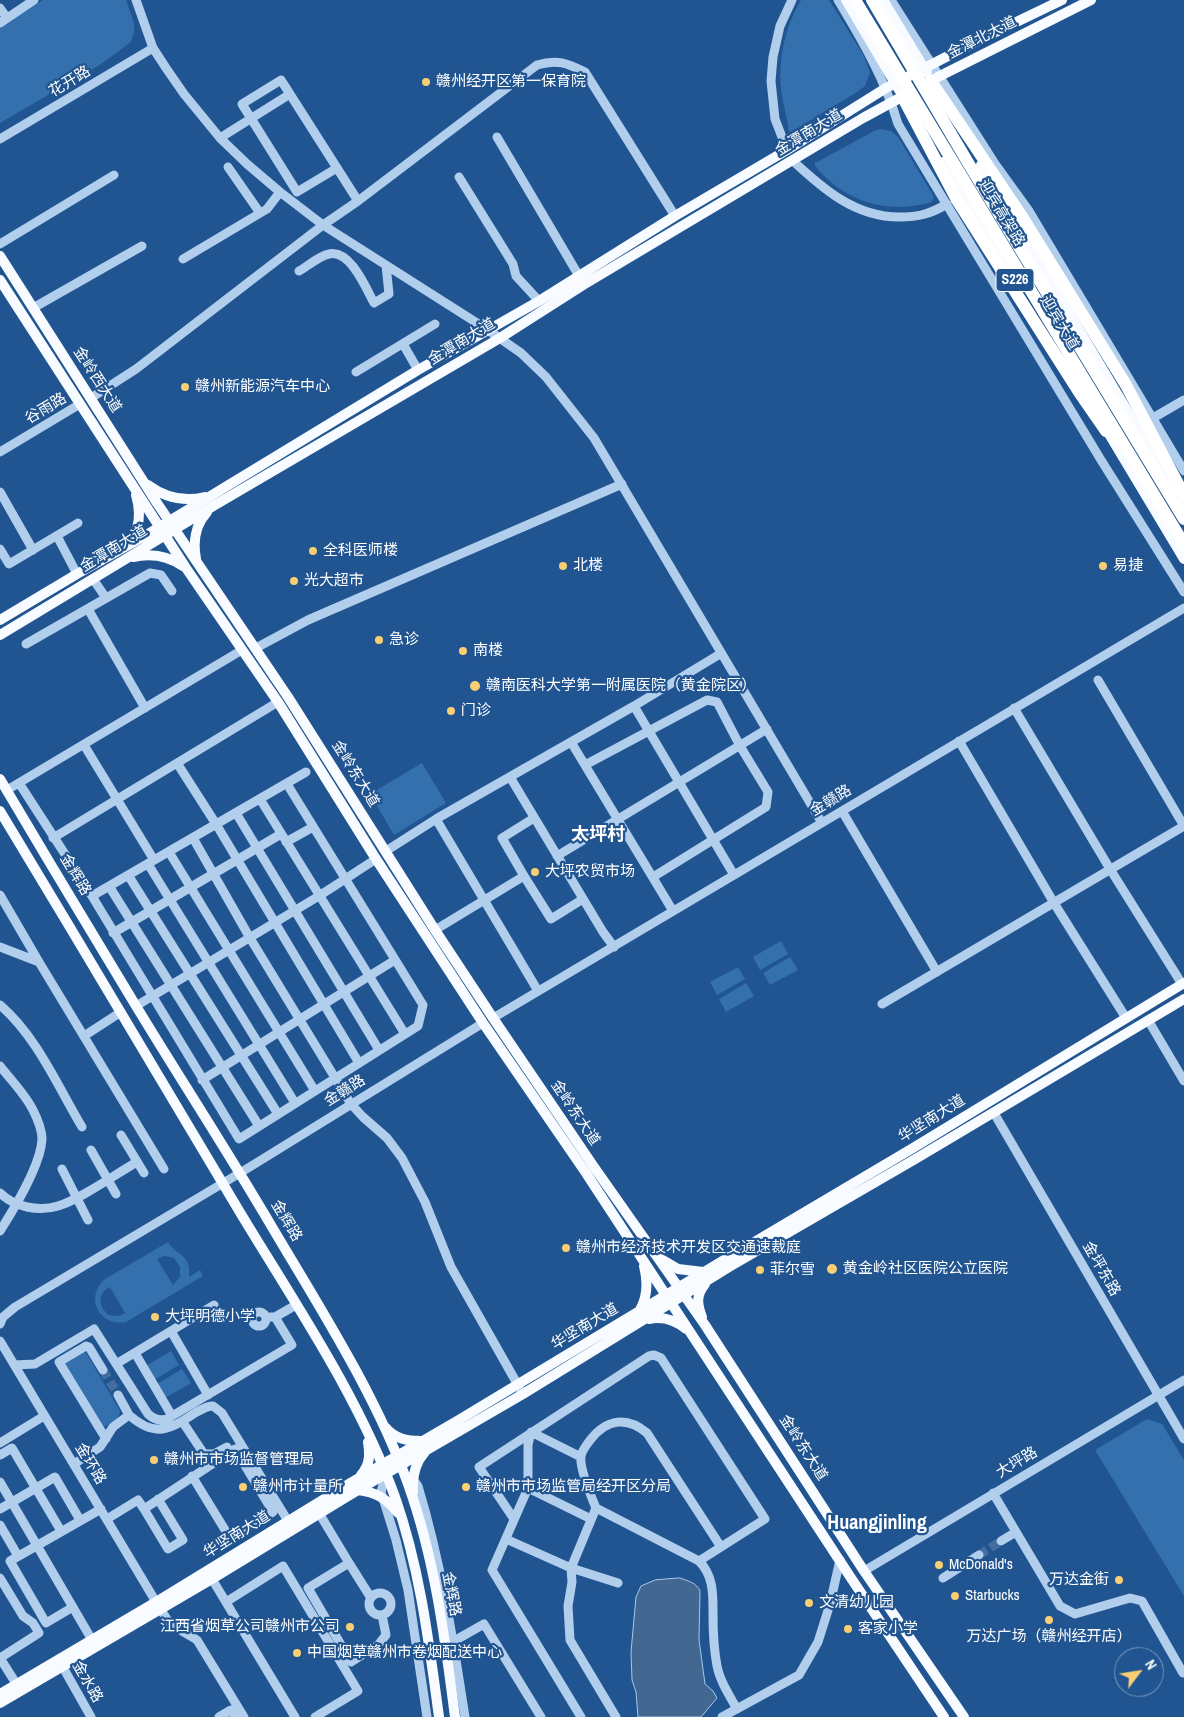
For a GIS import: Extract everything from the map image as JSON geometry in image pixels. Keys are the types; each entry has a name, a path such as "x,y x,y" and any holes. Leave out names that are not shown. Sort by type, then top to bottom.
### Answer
{"highway":[{"name":"迎宾高架路","path":"855,0 1184,545"},
{"name":"迎宾高架路","path":"872,0 970,166 1184,519"},
{"path":"935,78 1126,385 1184,495"},
{"path":"897,99 952,202 1184,545"}],"main road":[{"name":"迎宾大道","path":"846,0 897,99 1184,559"},
{"name":"迎宾大道","path":"883,0 935,78 1184,506"},
{"name":"金潭北大道","path":"928,67 1062,0"},
{"name":"金潭北大道","path":"935,78 1091,0"},
{"name":"金潭南大道","path":"172,525 210,495 418,370 539,301 675,216 891,86 928,67"},
{"name":"金潭南大道","path":"0,634 127,559 172,525 216,504 500,338 583,285 792,160 935,78"},
{"name":"金岭西大道","path":"0,256 172,525"},
{"name":"金岭西大道","path":"0,280 162,531"},
{"path":"140,477 157,491 171,496 186,499 210,495"},
{"path":"132,542 138,530 140,516 134,487"},
{"path":"198,565 195,552 197,531 205,513 216,504"},
{"name":"金岭东大道","path":"172,525 228,610 256,648 590,1170 668,1299 944,1717"},
{"name":"金潭南大道","path":"0,620 132,542 162,531"},
{"name":"金岭东大道","path":"162,531 278,702 376,859 483,1024 590,1170 655,1254 705,1325 864,1570 964,1717"},
{"path":"127,559 141,555 161,556 174,560 186,568"},
{"path":"219,617 228,610"},
{"name":"金辉路","path":"0,779 136,1006 240,1173 358,1374 399,1460 414,1503 427,1550 443,1627 455,1717"},
{"name":"金辉路","path":"0,811 296,1305 342,1383 366,1429 384,1469 401,1517 419,1584 439,1717"},
{"name":"华坚南大道","path":"1,1699 17,1685 60,1664 92,1640 212,1580 358,1490 384,1469 643,1315 1183,984"},
{"name":"华坚南大道","path":"707,1275 994,1113 1184,999"},
{"path":"655,1254 678,1269 707,1275 698,1295 700,1311 705,1325"},
{"path":"643,1260 647,1278 643,1315 666,1319 681,1325 691,1333"},
{"path":"381,1422 396,1437 424,1446 413,1479 414,1503"},
{"path":"358,1478 366,1469 369,1461 370,1452 366,1429"},
{"name":"华坚南大道","path":"1,1699 159,1606 288,1521 358,1478 384,1469"},
{"path":"358,1490 374,1492 382,1497 394,1507 401,1517"}],"street":[{"path":"0,8 4,20 34,0"},
{"path":"136,0 153,48 184,94 220,138 280,192 323,225 521,352 546,377 594,438 720,654 822,823"},
{"path":"787,150 775,119 771,81 773,57 780,26 792,0"},
{"path":"838,0 891,86"},
{"path":"891,0 928,67"},
{"name":"花开路","path":"0,139 153,48"},
{"path":"91,398 136,369 323,225 358,201 537,65 549,61 567,63 585,72 675,216"},
{"path":"935,78 1029,211 1184,471"},
{"path":"337,168 297,192 242,104 281,80 290,94 358,201"},
{"path":"220,138 290,94"},
{"path":"497,137 579,276"},
{"path":"792,160 808,176 834,195 855,208 882,217 932,214 952,202 1101,460 1184,592"},
{"path":"228,167 260,213"},
{"path":"0,244 114,175"},
{"path":"459,177 513,264 516,276 539,301"},
{"path":"182,259 267,209 280,192"},
{"path":"32,308 142,246"},
{"path":"299,271 328,254 335,254 352,263 374,303 389,294 386,265"},
{"path":"356,372 435,324"},
{"path":"403,344 418,370"},
{"path":"1153,418 1184,400"},
{"name":"谷雨路","path":"0,452 80,404"},
{"path":"256,648 308,620 622,484"},
{"path":"0,492 3,504 33,550"},
{"path":"0,549 9,564 78,523"},
{"path":"56,536 78,574"},
{"path":"26,644 150,573 161,575 172,591"},
{"path":"93,579 106,598"},
{"name":"金赣路","path":"493,1018 1184,608"},
{"path":"88,609 145,708"},
{"path":"7,790 242,650"},
{"path":"386,851 436,818 634,706 720,654"},
{"path":"882,1004 1184,826 1098,680"},
{"path":"586,766 707,700 717,702 740,746 768,792 766,807 652,876"},
{"path":"54,838 278,702"},
{"path":"634,706 734,875"},
{"path":"1014,708 1110,870 1183,984"},
{"path":"557,856 767,730"},
{"path":"959,741 1054,903 1126,1018"},
{"path":"571,742 673,912"},
{"path":"84,745 118,799 170,899 296,1103"},
{"path":"177,763 216,824 359,1063"},
{"path":"92,896 306,772"},
{"path":"510,777 614,947"},
{"path":"19,783 92,896 239,1139 418,1026 423,1004 287,784"},
{"path":"260,799 405,1034"},
{"path":"842,811 936,972"},
{"path":"236,813 379,1050"},
{"path":"436,818 538,992"},
{"path":"534,818 502,838 524,876 551,918 583,899"},
{"path":"286,842 313,826"},
{"path":"114,933 281,834"},
{"path":"193,838 250,938 351,1104 387,1138 402,1158 425,1202 451,1267 520,1389"},
{"path":"169,852 315,1091"},
{"path":"136,1006 153,998 376,859"},
{"path":"128,876 278,1114"},
{"path":"435,930 524,876"},
{"path":"109,886 259,1126"},
{"path":"0,895 164,1169"},
{"path":"0,946 39,962"},
{"path":"202,1080 395,960"},
{"path":"0,1005 33,1042 82,1127"},
{"path":"84,1036 121,1012"},
{"path":"1148,1020 1184,1081"},
{"name":"金赣路","path":"222,1182 240,1173 483,1024"},
{"path":"0,1066 33,1109 41,1130 42,1139 37,1159 0,1231"},
{"name":"金坪东路","path":"994,1113 1184,1439"},
{"path":"121,1135 144,1173"},
{"path":"91,1150 116,1194"},
{"path":"0,1192 15,1204 43,1208 58,1206 136,1162"},
{"path":"62,1169 88,1220"},
{"path":"0,1324 3,1317 15,1307 222,1182"},
{"path":"116,1364 214,1305"},
{"path":"265,1316 275,1318 296,1305"},
{"path":"14,1365 35,1364 94,1329 148,1414 158,1420 166,1420 292,1345 275,1318"},
{"path":"171,1331 208,1395"},
{"name":"金环路","path":"0,1341 170,1624 197,1640 244,1717"},
{"path":"103,1370 89,1346 59,1362 106,1439"},
{"path":"135,1353 172,1416"},
{"path":"514,1520 479,1467 648,1356 654,1355 661,1358 765,1519 698,1561"},
{"name":"大坪路","path":"864,1570 1184,1380"},
{"path":"118,1395 129,1415 139,1424 157,1430 174,1426 206,1407 213,1406 222,1414 288,1521"},
{"path":"74,1464 100,1447 113,1427 129,1415"},
{"path":"0,1443 44,1416"},
{"path":"182,1422 206,1455 214,1454 238,1440"},
{"path":"721,1547 647,1433 638,1426 627,1422 614,1422 604,1426 587,1444 581,1457 584,1477 596,1508 698,1561 704,1566 710,1576 717,1667 736,1709"},
{"path":"531,1432 581,1457"},
{"path":"531,1432 528,1445 528,1488 492,1570 581,1717"},
{"path":"0,1455 12,1448 61,1531"},
{"path":"144,1509 192,1476 235,1449 273,1512 230,1538 192,1476"},
{"path":"399,1460 418,1486 428,1520 454,1641 465,1717"},
{"path":"384,1469 381,1492 396,1540 408,1590 427,1717"},
{"path":"0,1509 55,1476 80,1520"},
{"path":"1,1486 92,1640"},
{"path":"528,1488 591,1519"},
{"path":"993,1493 1060,1606 1075,1614 1130,1598 1142,1601 1183,1673"},
{"path":"107,1519 138,1500 168,1549 183,1540 158,1500"},
{"path":"596,1508 571,1568 572,1582 568,1606 570,1640 616,1717"},
{"path":"73,1607 46,1623 10,1561 101,1509"},
{"path":"319,1513 371,1598"},
{"path":"0,1525 18,1556"},
{"path":"1001,1541 1016,1532"},
{"path":"506,1539 571,1568 618,1583"},
{"path":"943,1578 979,1555"},
{"path":"722,1717 799,1675 818,1642 830,1604 840,1560"},
{"path":"349,1563 308,1588 351,1662 378,1645 386,1635 382,1615"},
{"path":"226,1602 283,1566 358,1690 314,1717"},
{"path":"0,1578 23,1616 33,1623 39,1633 0,1658 17,1685"},
{"path":"212,1580 295,1717"},
{"path":"380,1593 389,1598 390,1608 382,1615 377,1615 371,1611 369,1605 371,1598 380,1593"},
{"path":"454,1641 484,1624 541,1717"},
{"name":"金水路","path":"60,1664 91,1717"},
{"path":"219,1717 231,1710 235,1717"}],"shaded area":[{"path":"43,0 126,0 134,23 131,42 101,64 0,123 0,27"},
{"path":"801,0 829,0 864,56 870,73 865,86 857,92 789,132 781,90 782,55 787,32"},
{"path":"880,129 891,131 898,137 934,197 932,202 899,207 883,206 868,202 853,197 840,189 815,166 815,163"},
{"path":"422,763 446,803 394,835 370,794"},
{"path":"781,941 788,954 760,970 753,957"},
{"path":"790,957 798,970 770,985 763,973"},
{"path":"738,967 745,979 717,995 710,982"},
{"path":"746,983 754,996 726,1012 719,999"},
{"path":"168,1242 186,1260 189,1277 200,1270 203,1276 126,1322 108,1320 98,1309 95,1302 96,1294 99,1286 105,1279","holes":["164,1256 174,1258 180,1267 180,1277 173,1285 157,1259","110,1287 125,1313 119,1316 109,1315 101,1304 101,1296"]},
{"path":"171,1351 179,1365 154,1380 146,1366"},
{"path":"80,1352 85,1352 88,1356 120,1411 117,1419 104,1427 63,1362"},
{"path":"182,1369 191,1383 165,1398 157,1384"},
{"path":"1147,1419 1162,1424 1184,1460 1184,1596 1095,1450"},
{"path":"680,1578 694,1584 700,1591 699,1640 705,1684 713,1691 717,1698 701,1717 638,1717 636,1692 632,1680 631,1652 636,1597 641,1586 655,1580"}],"tunnel":[{"path":"103,1370 118,1395"},
{"path":"979,1555 1001,1541"}],"place":[{"name":"赣州经开区第一保育院","path":"426,82"},
{"name":"赣州新能源汽车中心","path":"185,387"},
{"name":"全科医师楼","path":"313,551"},
{"name":"北楼","path":"563,566"},
{"name":"易捷","path":"1103,566"},
{"name":"光大超市","path":"294,581"},
{"name":"急诊","path":"379,640"},
{"name":"南楼","path":"463,651"},
{"name":"赣南医科大学第一附属医院（黄金院区）","path":"475,686"},
{"name":"门诊","path":"451,711"},
{"name":"大坪农贸市场","path":"535,872"},
{"name":"赣州市经济技术开发区交通速裁庭","path":"566,1248"},
{"name":"黄金岭社区医院公立医院","path":"832,1269"},
{"name":"菲尔雪","path":"760,1270"},
{"name":"大坪明德小学","path":"155,1317"},
{"name":"赣州市市场监督管理局","path":"154,1460"},
{"name":"赣州市计量所","path":"243,1487"},
{"name":"赣州市市场监管局经开区分局","path":"466,1487"},
{"name":"McDonald's","path":"939,1565"},
{"name":"万达金街","path":"1119,1580"},
{"name":"Starbucks","path":"955,1596"},
{"name":"文清幼儿园","path":"809,1603"},
{"name":"万达广场（赣州经开店）","path":"1049,1620"},
{"name":"江西省烟草公司赣州市公司","path":"350,1627"},
{"name":"客家小学","path":"848,1629"},
{"name":"中国烟草赣州市卷烟配送中心","path":"297,1653"}],"district":[{"name":"太坪村","path":"598,835"},
{"name":"Huangjinling","path":"877,1524"}]}
